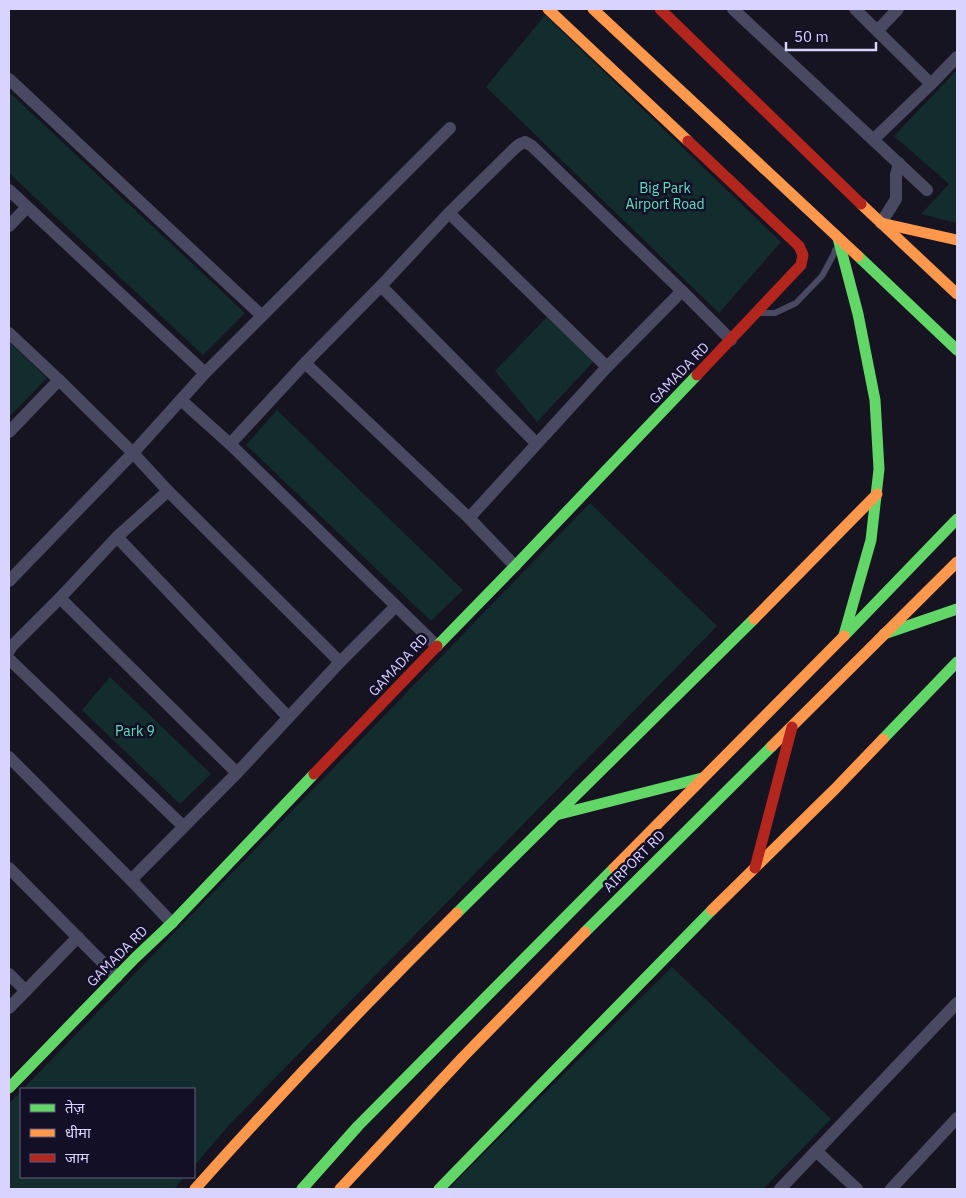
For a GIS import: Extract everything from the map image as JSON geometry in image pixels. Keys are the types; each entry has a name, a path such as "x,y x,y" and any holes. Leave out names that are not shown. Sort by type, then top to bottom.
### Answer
{"main road":[{"name":"GAMADA RD","path":"9,1088 172,923 802,265 804,252 799,246 548,9"},
{"path":"593,9 763,166 957,350"},
{"path":"660,9 957,294"},
{"path":"881,223 957,240"},
{"path":"838,238 858,314 876,400 880,469 871,540 843,637"},
{"path":"196,1189 262,1114 391,979 730,644 876,494"},
{"path":"302,1189 358,1126 843,637 957,519"},
{"name":"AIRPORT RD","path":"340,1189 470,1050 572,945 957,562"},
{"path":"884,634 957,609"},
{"path":"439,1189 695,927 835,789 957,662"},
{"path":"755,868 792,725"},
{"path":"556,815 703,778"}],"street":[{"path":"733,9 927,190"},
{"path":"855,9 931,84"},
{"path":"878,30 898,9"},
{"path":"874,139 957,57"},
{"path":"9,79 262,316"},
{"path":"9,582 133,453 206,373 450,128"},
{"path":"230,444 449,213 515,148 525,142 532,146 731,340"},
{"path":"881,223 896,199 896,175 899,163"},
{"path":"9,190 206,373"},
{"path":"9,226 27,207"},
{"path":"449,213 607,367"},
{"path":"381,286 536,443"},
{"path":"469,518 607,367 682,291"},
{"path":"9,333 133,453 168,491 340,662"},
{"path":"305,363 469,518 515,566"},
{"path":"9,432 59,380"},
{"path":"181,400 230,444 437,646"},
{"path":"9,651 117,537 168,491"},
{"path":"117,537 288,717"},
{"path":"60,598 237,772"},
{"path":"131,880 396,606"},
{"path":"9,659 184,826"},
{"path":"9,757 172,923"},
{"path":"9,868 117,977"},
{"path":"9,1008 78,937"},
{"path":"9,974 26,991"},
{"path":"780,1189 957,1004"},
{"path":"891,1189 957,1120"},
{"path":"816,1151 857,1189"}],"lane":[{"path":"756,314 775,313 796,303 822,276 834,254 838,238"}],"green space":[{"name":"Big Park Airport Road","path":"545,15 781,242 719,313 486,87"},
{"path":"957,70 957,223 921,214 949,184 894,136"},
{"path":"9,92 245,313 203,355 9,173"},
{"path":"547,317 593,362 537,422 495,371"},
{"path":"9,342 47,378 9,417"},
{"path":"277,410 463,590 431,621 246,445"},
{"path":"590,503 717,626 230,1124 195,1165 195,1088 24,1088"},
{"name":"Park 9","path":"110,677 211,774 180,804 82,710"},
{"path":"672,967 831,1119 763,1189 449,1189 463,1174"},
{"path":"20,1092 20,1178 183,1178 174,1189 9,1189 9,1104"}],"traffic: fast":[{"path":"838,238 858,314 875,400 879,469 871,540 844,635"},
{"path":"858,256 957,350"},
{"path":"437,646 697,375"},
{"path":"844,636 957,519"},
{"path":"884,634 957,609"},
{"path":"457,913 754,619"},
{"path":"883,739 957,662"},
{"path":"585,932 772,746"},
{"path":"9,1088 135,958 172,923 314,774"},
{"path":"556,815 702,778"},
{"path":"302,1189 358,1126 614,868"},
{"path":"439,1189 712,910"}],"traffic: slow":[{"path":"548,9 688,141"},
{"path":"593,9 858,256"},
{"path":"861,204 957,294"},
{"path":"881,223 957,240"},
{"path":"754,619 877,494"},
{"path":"772,746 957,562"},
{"path":"614,868 844,636"},
{"path":"712,910 883,739"},
{"path":"195,1189 324,1049 457,913"},
{"path":"340,1189 463,1057 585,932"}],"traffic: jam":[{"path":"660,9 861,204"},
{"path":"688,141 799,246 803,255 801,265 697,375"},
{"path":"314,774 437,646"},
{"path":"755,868 792,727"}]}
